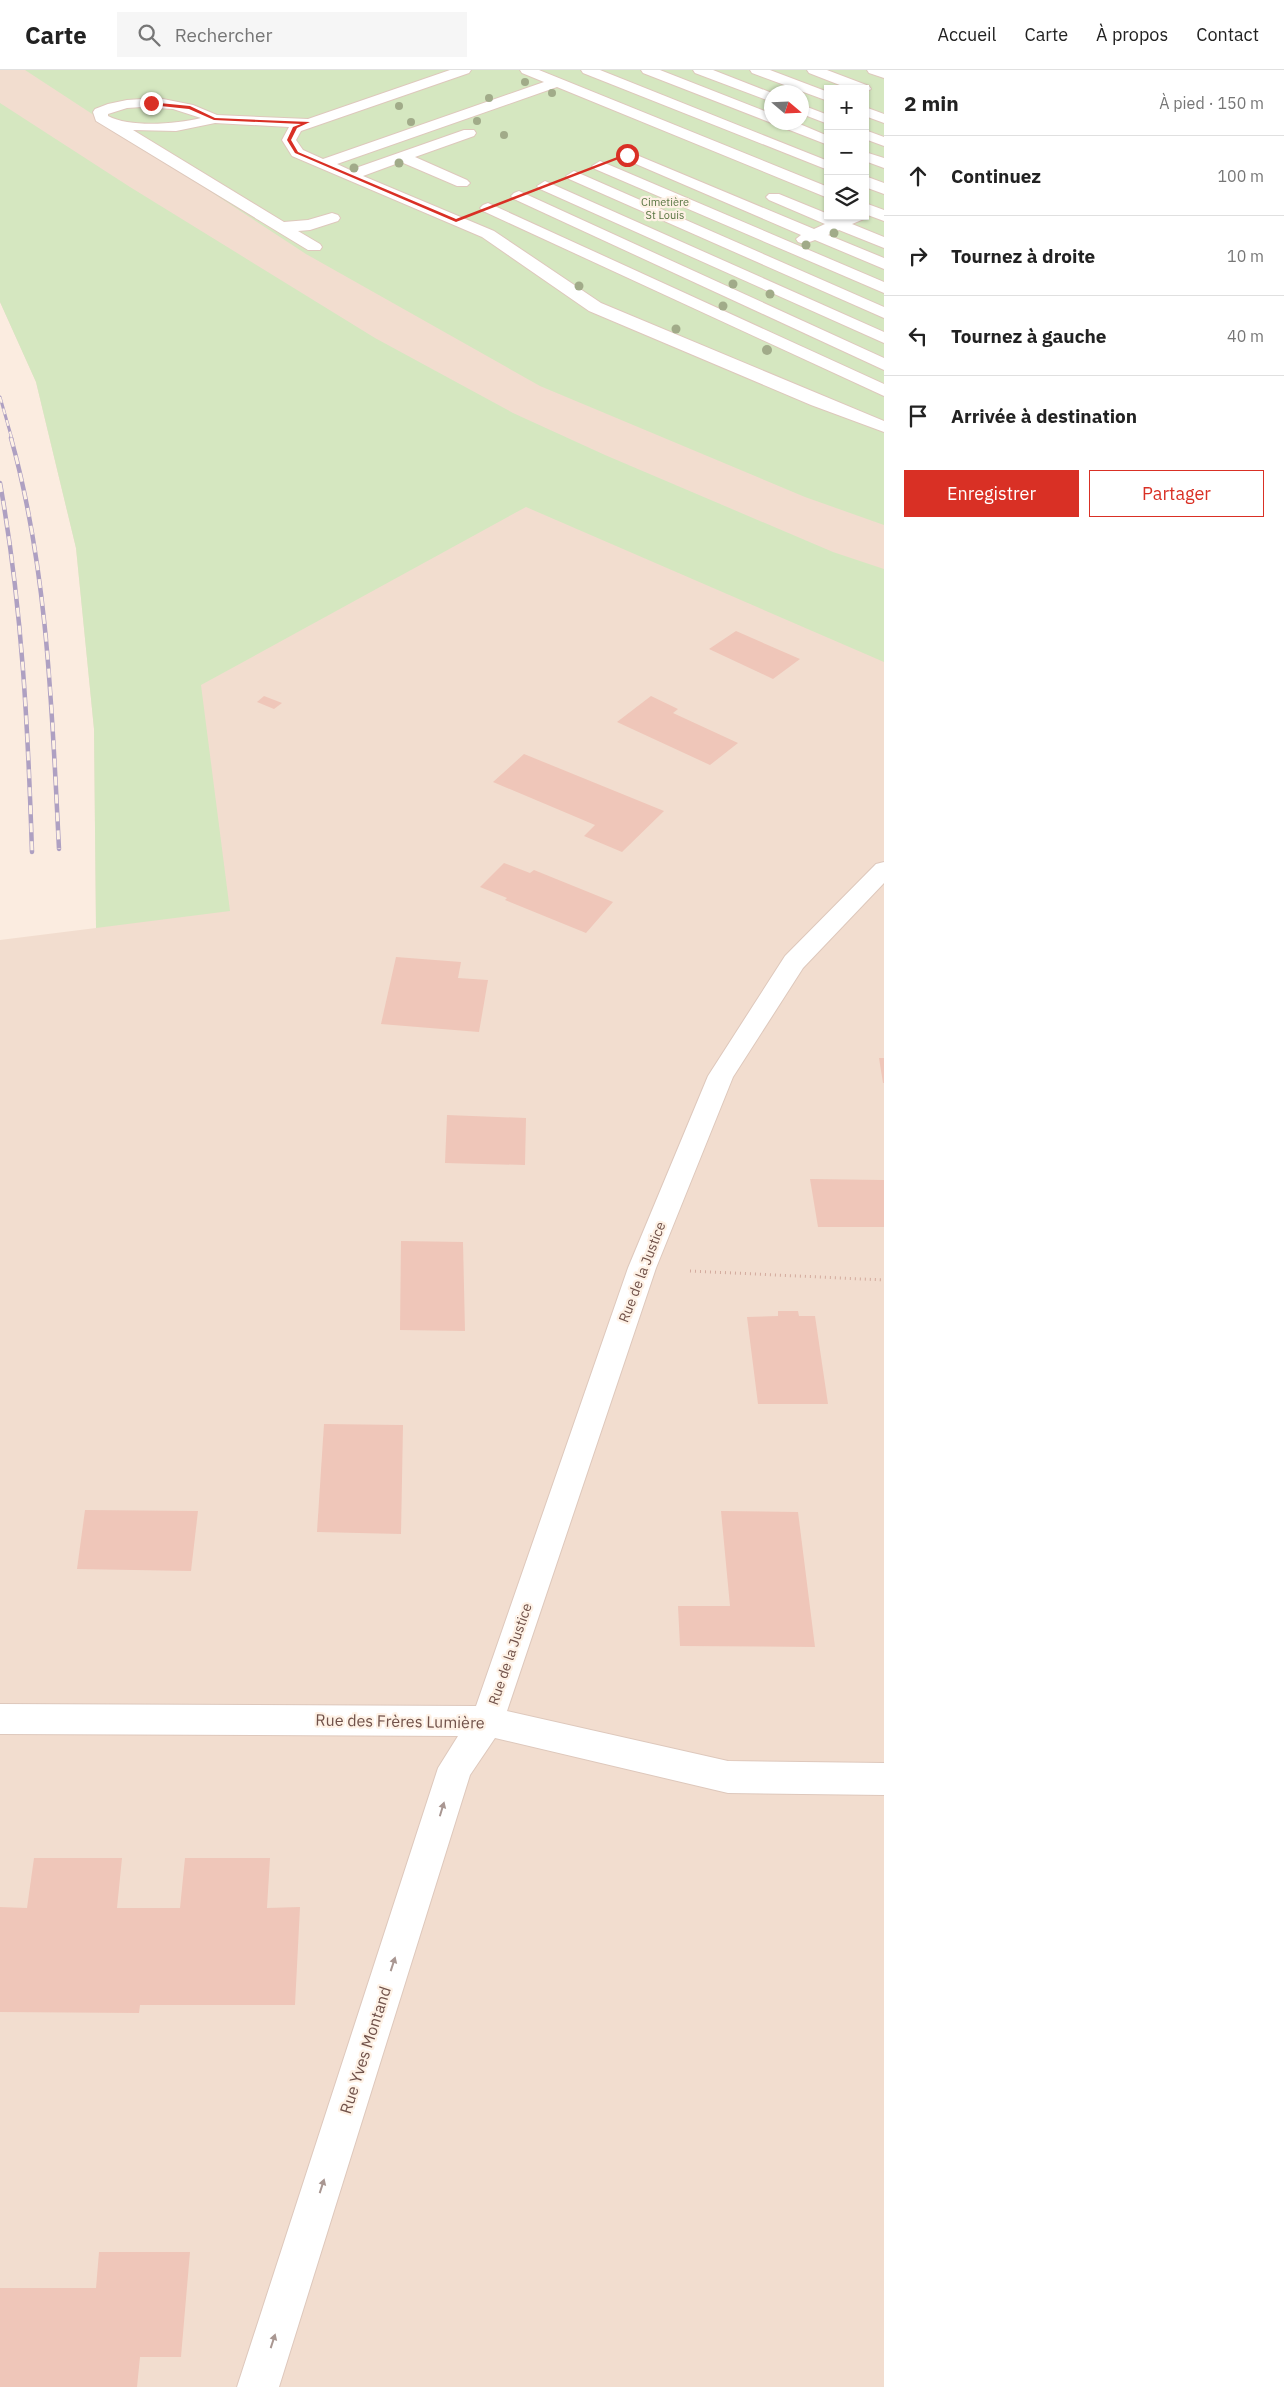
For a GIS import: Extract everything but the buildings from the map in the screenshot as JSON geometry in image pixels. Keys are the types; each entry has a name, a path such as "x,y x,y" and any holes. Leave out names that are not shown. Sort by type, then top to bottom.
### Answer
{"street":[{"path":"464,70 295,128 289,140 297,152 488,234 595,307 817,401 884,427"},
{"path":"589,70 824,164"},
{"path":"648,70 764,116"},
{"path":"700,70 764,95"},
{"path":"757,70 824,95"},
{"path":"814,70 853,85"},
{"path":"874,70 884,74"},
{"path":"512,78 529,71 824,191"},
{"path":"323,164 558,82"},
{"path":"564,99 582,93"},
{"path":"214,119 190,108 151,103 111,107 100,112 101,118 314,247"},
{"path":"809,113 824,118"},
{"path":"869,113 884,119"},
{"path":"112,124 172,128 195,125 214,119 308,123"},
{"path":"351,175 483,128"},
{"path":"800,130 824,139"},
{"path":"660,143 684,134"},
{"path":"869,136 884,142"},
{"path":"297,152 316,146"},
{"path":"456,220 644,149"},
{"path":"627,155 884,264"},
{"path":"401,157 462,184"},
{"path":"869,157 884,163"},
{"path":"600,166 884,288"},
{"path":"371,168 433,195"},
{"path":"574,176 884,312"},
{"path":"869,183 884,189"},
{"path":"546,186 884,338"},
{"path":"760,190 884,243"},
{"path":"519,196 884,365"},
{"path":"488,208 884,391"},
{"path":"281,227 310,225 332,218"},
{"path":"656,302 851,220"},
{"path":"620,318 638,310"},
{"name":"Rue de la Justice","path":"488,1721 642,1268 721,1076 794,962 884,869"},
{"name":"Rue des Frères Lumière","path":"0,1719 488,1721 728,1776 884,1779"},
{"name":"Rue Yves Montand","path":"258,2387 455,1768 488,1721"}],"path":[{"path":"642,1268 884,1280"}],"shaded area":[{"path":"0,70 884,70 884,2387 0,2387 0,940 96,928 94,729 76,548 36,382 0,302"}],"green space":[{"name":"Cimetière St Louis","path":"25,70 884,70 884,525 805,497 540,386 306,254"},
{"path":"0,103 130,187 375,338 513,413 605,455 833,552 884,569 884,662 526,507 201,685 230,911 96,928 94,729 76,548 36,382 0,302"}],"railway":[{"path":"0,397 12,439"},
{"path":"11,438 23,488 41,590 54,746 59,849"},
{"path":"0,483 14,575 23,667 32,852"}],"route":[{"path":"151,103 190,108 203,112 214,119 308,123 295,128 289,140 297,152 456,220 627,155"}]}
